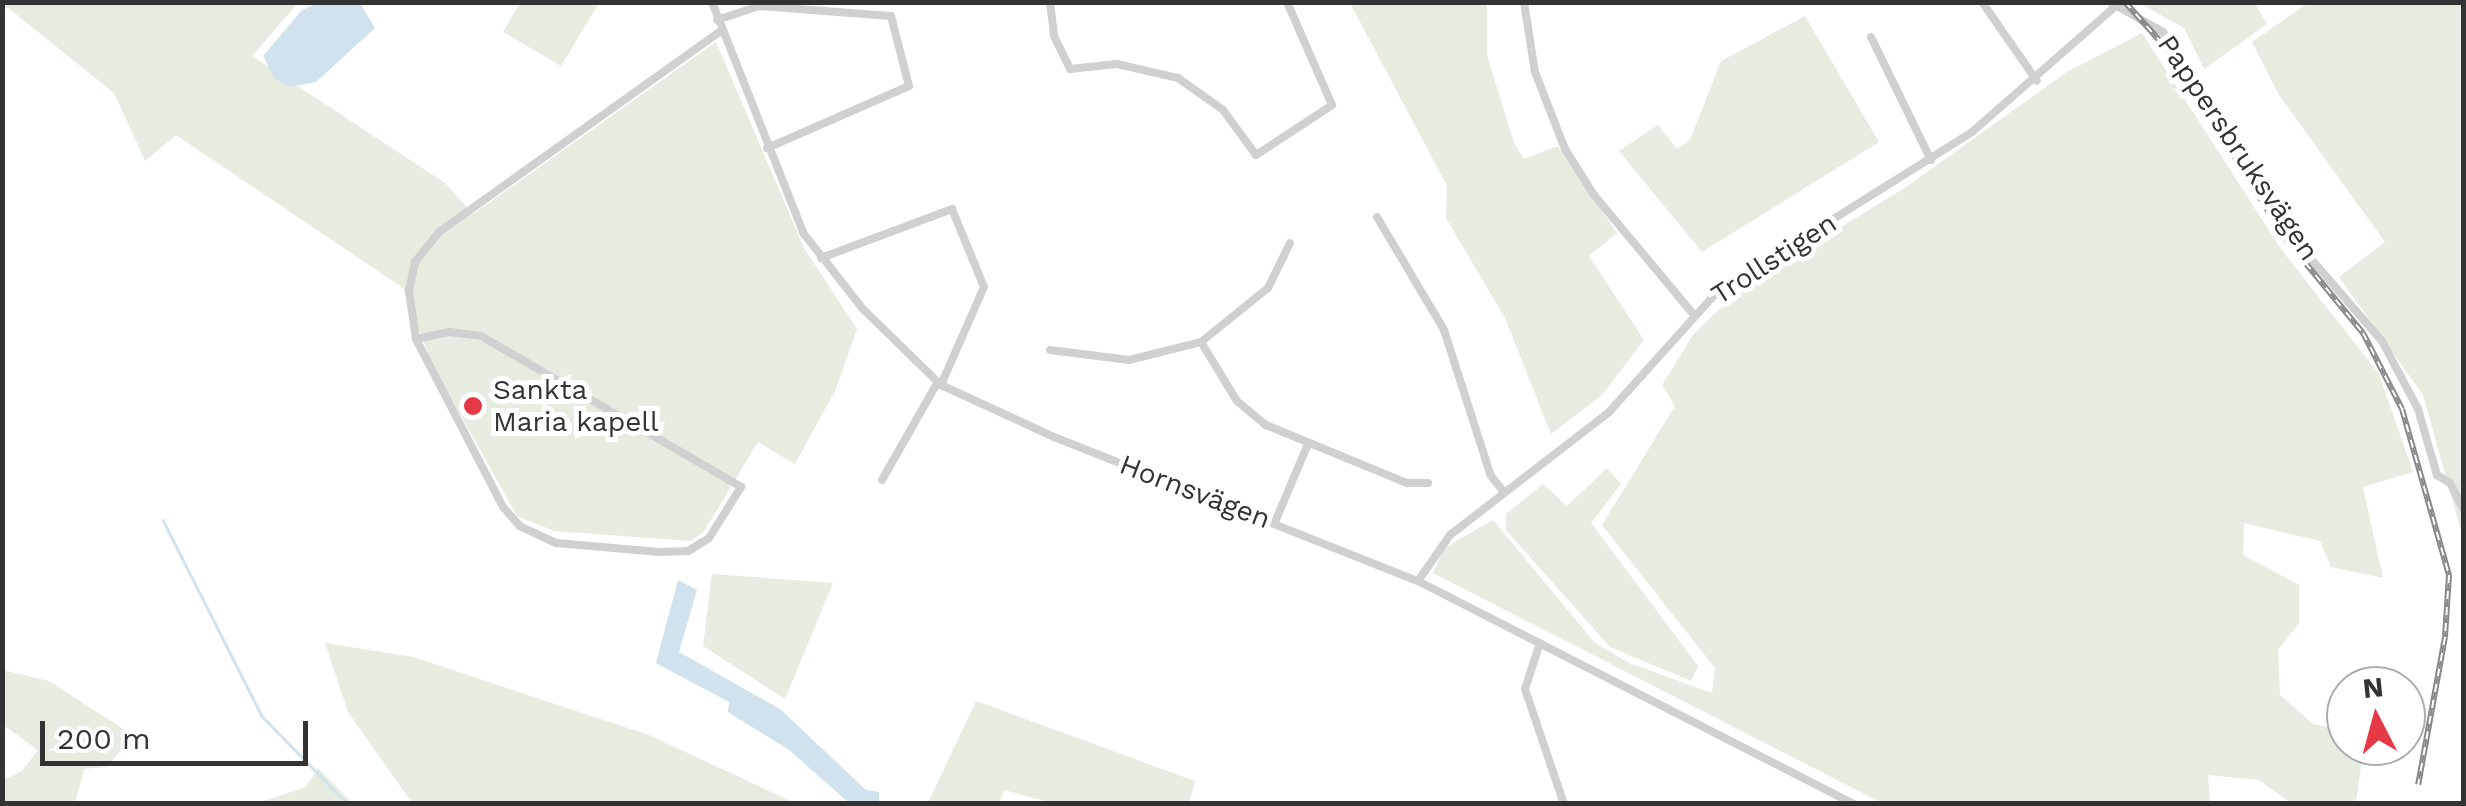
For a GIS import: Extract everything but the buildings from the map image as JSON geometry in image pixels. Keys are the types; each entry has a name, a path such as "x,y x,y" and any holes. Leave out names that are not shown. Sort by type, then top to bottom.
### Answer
{"street":[{"name":"Hornsvägen","path":"712,2 790,208 820,258 940,384 1054,437 1418,581 1854,804"},
{"path":"1050,2 1054,36 1070,69 1117,64 1178,78 1223,110 1256,155 1332,105 1287,2"},
{"path":"1524,2 1536,72 1572,161 1694,314"},
{"path":"1982,2 2037,81"},
{"name":"Trollstigen","path":"1418,581 1440,545 1608,412 1717,292 1931,160 2037,81 2112,5"},
{"name":"Pappersbruksvägen","path":"2112,5 2163,32 2287,231 2382,341 2418,409 2437,475 2450,483 2464,511"},
{"path":"717,20 759,6 891,16 909,86 767,148"},
{"path":"416,339 449,332 481,336 741,487 709,538 680,553 556,543 529,534 503,507 416,339 410,276 428,242 721,31"},
{"path":"1871,37 1931,160"},
{"path":"820,258 952,210 984,287 940,384 882,480"},
{"path":"1377,217 1434,308 1491,476 1504,492"},
{"path":"1050,350 1129,360 1201,342 1268,288 1290,243"},
{"path":"1201,342 1236,401 1266,425 1407,483 1428,483"},
{"path":"1275,522 1308,444"},
{"path":"1540,642 1525,689 1564,804"}],"shaded area":[{"path":"520,2 599,3 561,66 503,32"},
{"path":"2,3 298,3 252,56 445,183 473,214 716,42 804,248 857,329 836,389 795,464 758,442 703,533 690,541 554,531 517,516 432,364 403,288 176,135 145,161 114,93"},
{"path":"1350,3 1487,3 1487,55 1514,143 1524,159 1558,146 1617,233 1589,256 1644,340 1602,395 1551,434 1505,318 1446,218 1447,186"},
{"path":"2139,3 2255,3 2267,24 2204,69 2184,28"},
{"path":"2308,3 2463,3 2463,538 2423,395 2339,277 2385,242 2279,95 2252,42"},
{"path":"1805,16 1879,142 1702,252 1619,151 1658,125 1677,149 1690,140 1721,61"},
{"path":"2142,33 2281,249 2379,374 2413,472 2363,487 2383,578 2331,567 2320,541 2244,523 2243,555 2299,585 2299,623 2278,650 2280,695 2313,724 2326,726 2326,766 2361,766 2356,803 2291,803 2259,780 2208,775 2210,803 1882,803 1433,573 1444,548 1493,520 1594,642 1629,663 1712,693 1715,668 1602,525 1675,406 1662,385 1693,335 1739,290 1906,187 2067,72"},
{"path":"1607,468 1621,484 1591,523 1698,666 1691,681 1610,647 1506,530 1506,514 1543,484 1567,506"},
{"path":"712,574 833,583 785,699 703,646"},
{"path":"325,643 413,657 649,735 795,803 412,803 348,712"},
{"path":"3,670 49,681 134,736 106,767 84,769 75,803 3,803 3,780 22,771 38,750 3,725"},
{"path":"976,701 1195,781 1189,803 1052,803 1004,790 999,803 928,803"},
{"path":"318,768 352,803 257,803 306,787"}],"water":[{"path":"318,3 360,3 375,28 316,82 289,87 274,78 263,56 302,10"},
{"path":"678,580 697,590 679,652 780,709 866,790 879,792 879,803 849,803 789,750 728,712 729,702 656,663"}],"waterway":[{"path":"163,520 262,716 348,804"}],"railway":[{"path":"2125,2 2169,51 2285,238 2363,333 2402,409 2449,575 2445,637 2418,785"}],"place":[{"name":"Sankta Maria kapell","path":"473,406"}]}
